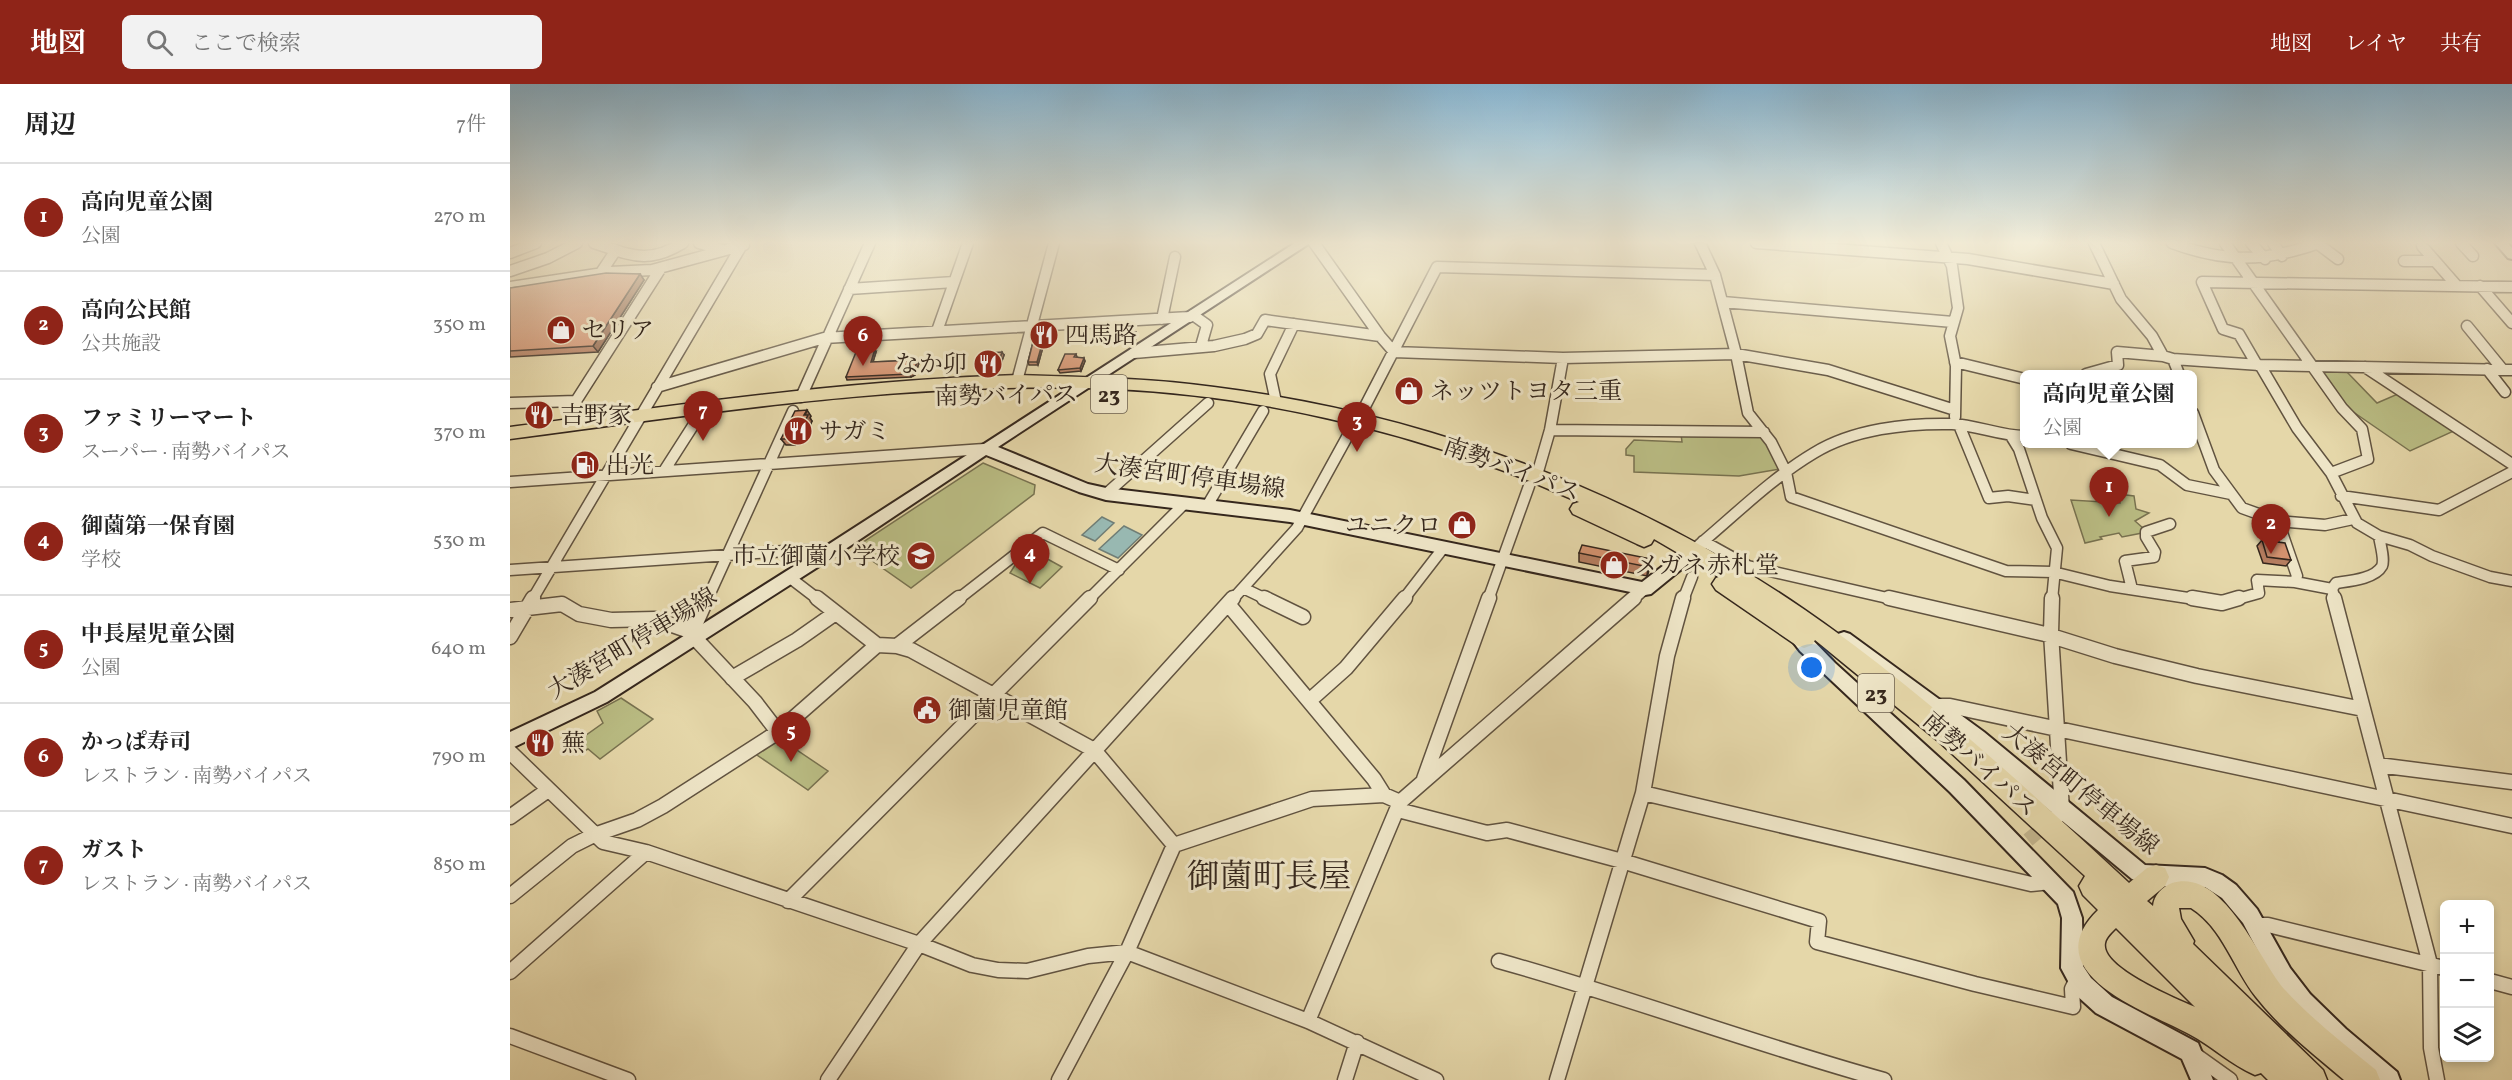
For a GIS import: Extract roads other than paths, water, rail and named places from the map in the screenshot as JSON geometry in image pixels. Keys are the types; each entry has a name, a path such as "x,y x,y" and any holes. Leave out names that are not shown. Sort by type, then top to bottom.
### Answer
{"highway":[{"name":"南勢バイパス","path":"510,433 638,422 797,404 940,384 1017,381 1088,382 1211,392 1270,407 1356,423 1430,450 1616,509 1693,557 1765,594 1870,670 1955,740 2066,841 2313,1080"},
{"name":"南勢バイパス","path":"510,444 638,422 696,421 797,404 923,397 1062,398 1128,395 1270,407"},
{"name":"南勢バイパス","path":"1693,557 1872,689 1946,751 2053,848 2289,1080"},
{"path":"2134,895 2156,877"},
{"path":"2323,1080 2179,939 2168,920 2166,908 2169,899 2174,895 2186,894 2210,905 2223,920 2252,969 2273,997 2366,1080"},
{"path":"2110,916 2093,936 2091,948 2096,961 2109,976 2199,1024 2254,1060 2279,1080"}],"main road":[{"path":"984,449 1233,289"},
{"name":"大湊宮町停車場線","path":"510,741 601,697 693,634 789,578 984,449 995,451 1084,488 1106,494 1304,519 1645,589"},
{"path":"1645,589 1693,557"},
{"name":"大湊宮町停車場線","path":"1765,594 1797,607 1821,622 1935,706 2059,814 2128,865 2139,872 2156,877 2197,875 2214,881 2230,893 2256,925 2290,987 2310,1012 2389,1080"},
{"path":"1796,634 1815,657 2023,844 2066,898 2070,909 2072,934 2070,958 2077,979 2093,997 2104,1005 2190,1051 2202,1080"}],"street":[{"path":"510,403 576,401 647,289"},
{"path":"510,637 715,289"},
{"path":"693,634 767,464 849,289"},
{"path":"937,331 951,289"},
{"path":"1017,381 1041,289"},
{"path":"1162,319 1168,289"},
{"path":"1347,289 1394,352 1563,358 1736,354 1828,370 1955,410"},
{"path":"828,1080 919,944 1304,519 1426,289"},
{"path":"1719,289 1748,413 1764,432 1786,472 1791,498 2006,571 2053,573 2132,589 2222,603 2259,592 2257,580 2295,582 2332,589"},
{"path":"1955,289 1958,308 1950,336 1954,362 1957,425 1989,498 2008,496 2036,500"},
{"path":"2117,289 2121,299 2177,370"},
{"path":"2205,289 2223,329 2239,334 2297,428 2319,454 2331,473 2353,519 2379,536 2410,545 2432,556 2490,577 2512,581"},
{"path":"2259,289 2342,408 2362,429 2369,454 2368,459 2331,473"},
{"path":"2484,289 2512,323"},
{"path":"1723,303 1953,322"},
{"path":"657,387 827,338 1192,316 1207,325 1201,346"},
{"path":"1134,353 1201,346 1254,336 1265,320 1380,336"},
{"path":"1207,506 1270,407 1270,374 1294,324"},
{"path":"2467,326 2508,370"},
{"path":"2102,370 2118,365 2117,352 2258,365 2508,370"},
{"path":"1424,781 1550,430 1563,358"},
{"path":"1954,362 2020,378"},
{"path":"2365,367 2512,464"},
{"path":"2487,369 2505,392"},
{"path":"1106,494 1208,403"},
{"path":"664,471 696,421"},
{"path":"2197,424 2214,470 2242,508 2248,512 2265,515 2278,521 2310,526 2328,525 2353,519"},
{"path":"1557,1080 1643,793 1653,753 1661,690 1670,645 1693,557 1786,472 1815,452 1843,439 1887,428 1957,425 2020,436"},
{"path":"1550,430 1764,432"},
{"path":"2012,436 2058,551 2053,573 2052,637 2059,814"},
{"path":"2094,448 2160,465 2187,485 2231,494"},
{"path":"510,482 984,449"},
{"path":"2341,496 2439,510 2512,472"},
{"path":"788,901 1184,504"},
{"path":"2278,521 2297,576 2295,582"},
{"path":"2132,589 2125,561 2154,557 2155,552 2146,537 2146,531 2170,524"},
{"path":"897,646 1043,533 1119,570"},
{"path":"2379,536 2383,563 2381,568 2364,578 2336,583 2332,589 2386,799 2437,966 2432,1048 2437,1080"},
{"path":"1309,701 1334,681 1444,547"},
{"path":"510,570 729,554 832,550"},
{"path":"1693,557 1748,567 2052,637 2115,656 2197,676 2362,709"},
{"path":"789,578 877,645 897,646 911,650 1094,750 1174,845"},
{"path":"1243,588 1303,617"},
{"path":"1308,1021 1399,806 1424,781 1645,589"},
{"path":"1228,603 1374,779 1384,795 1399,806 1487,833 1507,830 1622,861 1819,921 1817,942 1975,984 2073,1007 2072,989 2077,979"},
{"path":"510,610 562,604 579,614 611,620 656,620 679,625 693,634 778,732"},
{"path":"732,678 797,640 834,614"},
{"path":"510,896 572,846 594,835 637,820 663,806 778,732 877,645"},
{"path":"1935,706 1950,706 2512,826"},
{"path":"510,752 603,842 646,852 919,944 972,965 998,970 1027,971 1088,956 1126,952 1308,1021 1436,1080"},
{"path":"2378,765 2512,782"},
{"path":"510,817 548,790"},
{"path":"1643,793 2031,884 2051,882"},
{"path":"1059,1080 1126,952 1174,845 1312,799 1384,795"},
{"path":"510,972 646,852"},
{"path":"2256,925 2268,925 2437,966"},
{"path":"1499,961 1586,985 1819,1062 1884,1080"},
{"path":"2494,982 2512,987"},
{"path":"510,1036 628,1080"},
{"path":"1345,1080 1357,1042"},
{"path":"2190,1051 2230,1080"}],"water":[{"path":"1102,517 1114,523 1095,541 1082,535"},
{"path":"1124,526 1142,535 1118,558 1099,549"}],"tunnel":[{"path":"2028,840 2050,822"}],"place":[{"name":"セリア","path":"561,330"},
{"name":"四馬路","path":"1044,335"},
{"name":"なか卯","path":"988,364"},
{"name":"かっぱ寿司","path":"863,366"},
{"name":"ネッツトヨタ三重","path":"1409,391"},
{"name":"吉野家","path":"539,415"},
{"name":"サガミ","path":"798,431"},
{"name":"ガスト","path":"703,441"},
{"name":"ファミリーマート","path":"1357,452"},
{"name":"出光","path":"585,465"},
{"name":"高向児童公園","path":"2109,517"},
{"name":"ユニクロ","path":"1462,525"},
{"name":"高向公民館","path":"2271,554"},
{"name":"市立御薗小学校","path":"921,556"},
{"name":"メガネ赤札堂","path":"1614,565"},
{"name":"御薗第一保育園","path":"1030,584"},
{"name":"御薗児童館","path":"927,710"},
{"name":"蕪","path":"540,743"},
{"name":"中長屋児童公園","path":"791,762"}],"district":[{"name":"御薗町長屋","path":"1269,875"}]}
